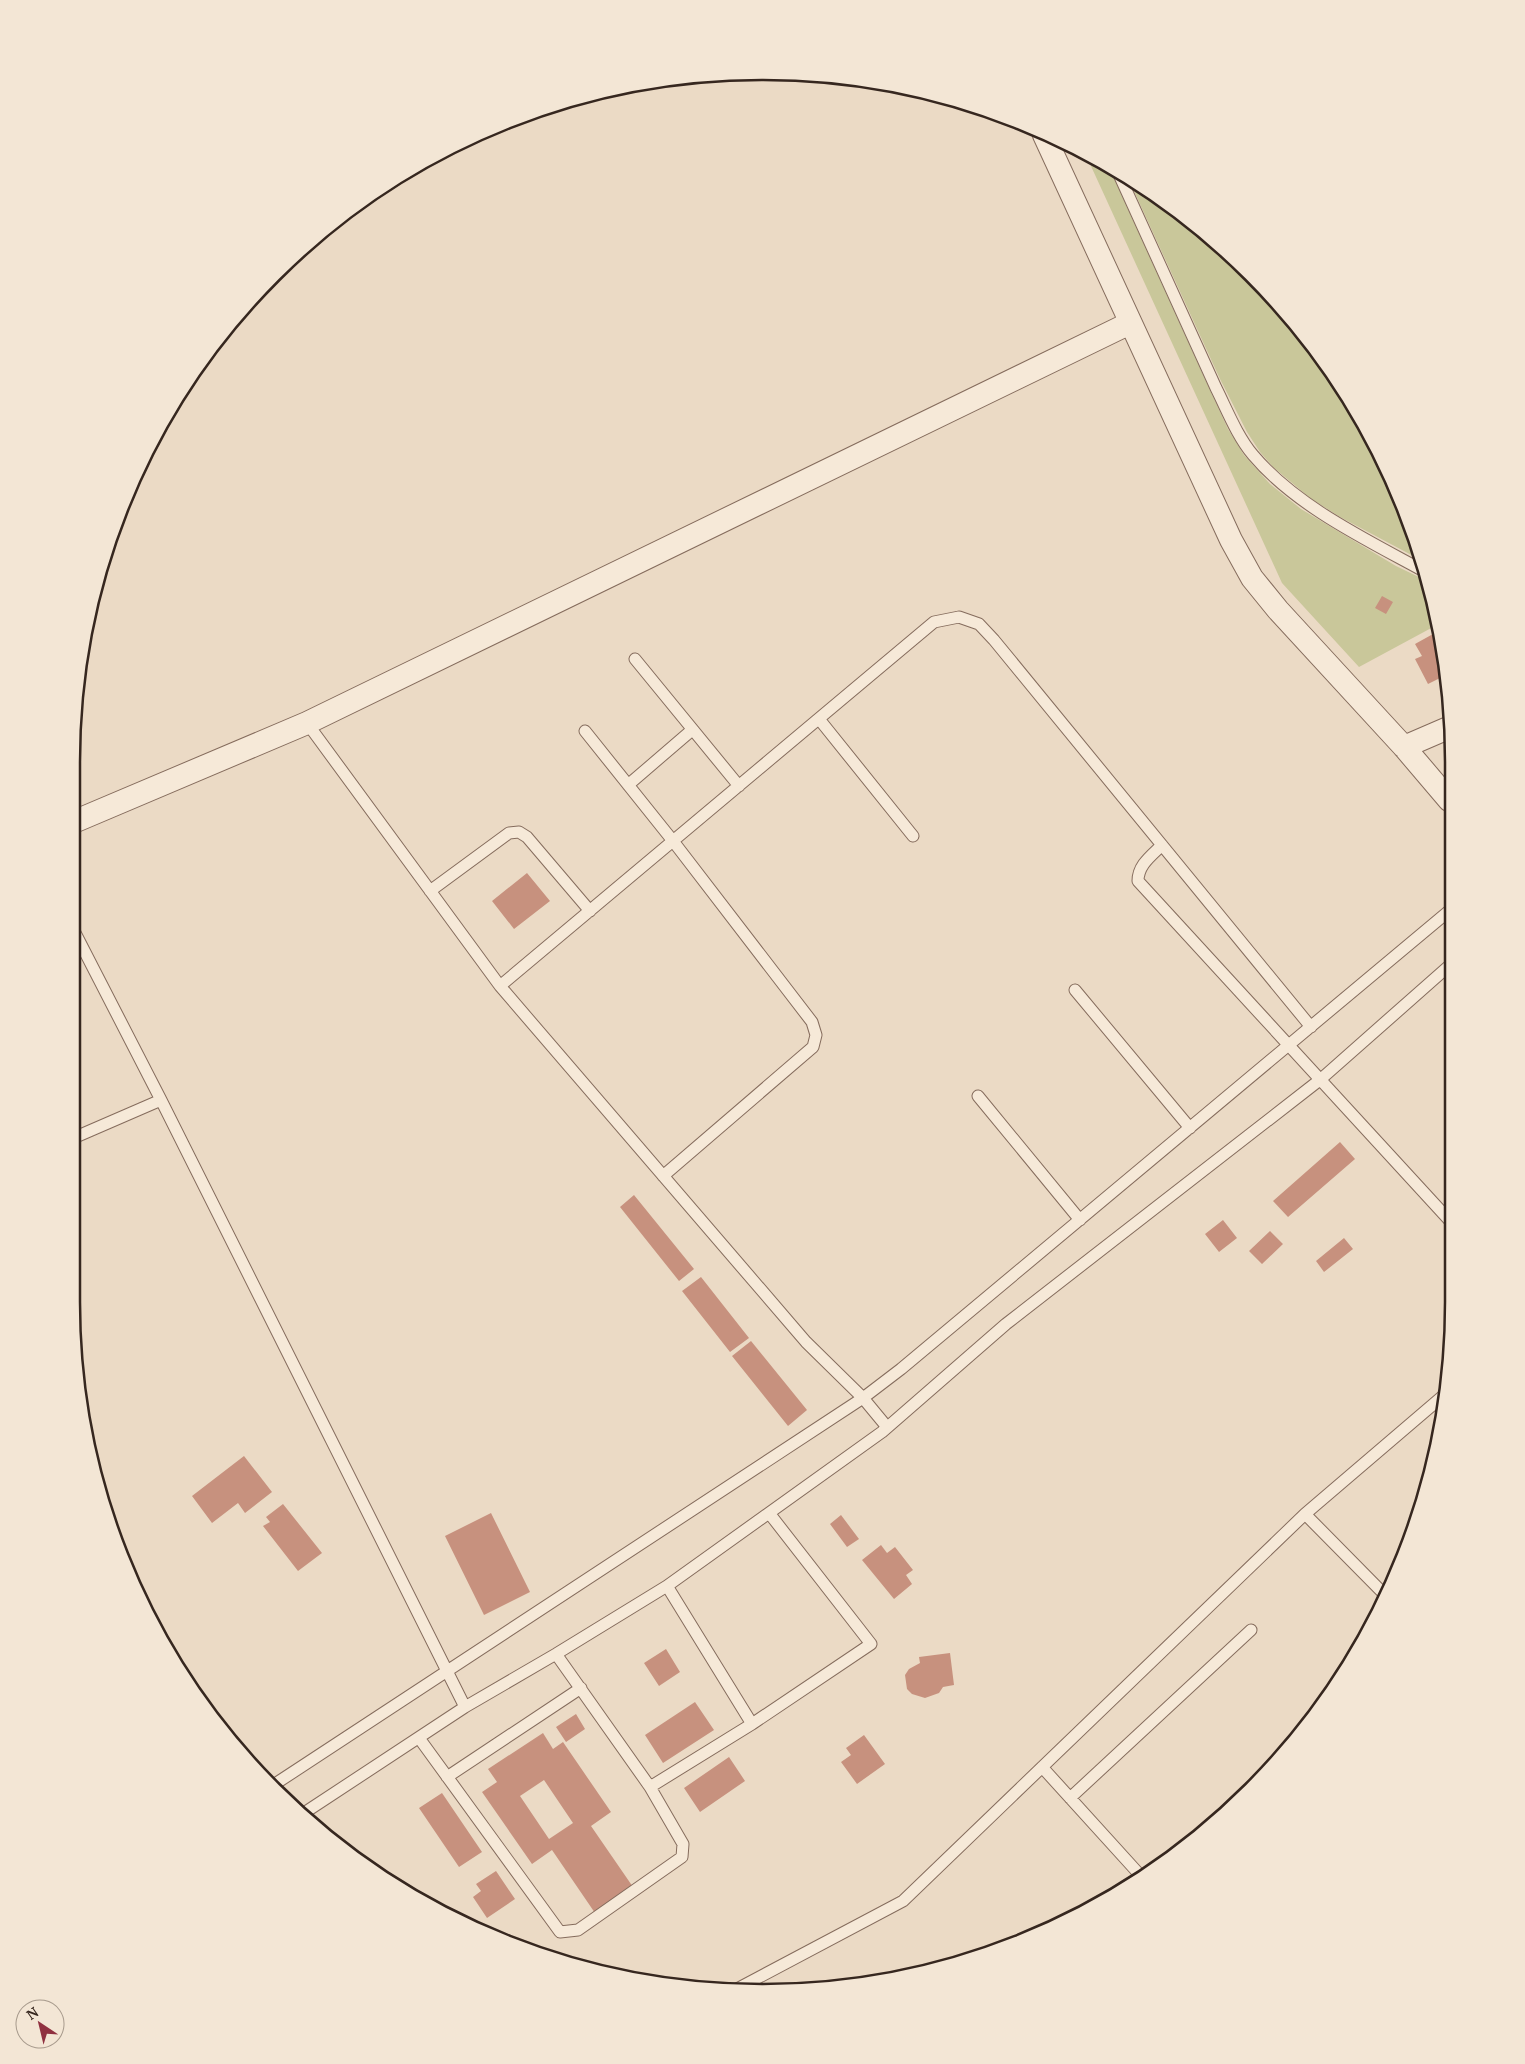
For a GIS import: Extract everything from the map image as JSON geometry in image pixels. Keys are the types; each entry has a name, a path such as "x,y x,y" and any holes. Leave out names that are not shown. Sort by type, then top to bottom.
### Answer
{"street":[{"path":"1047,143 1231,540 1252,578 1278,610 1404,747 1445,795"},
{"path":"80,819 307,723 1130,323"},
{"path":"1404,747 1444,730"}],"lane":[{"path":"1123,183 1233,424 1252,453 1277,480 1308,505 1416,567"},
{"path":"500,986 934,622 959,617 979,624 994,640 1311,1027"},
{"path":"635,659 739,786"},
{"path":"818,719 913,836"},
{"path":"307,723 500,986 806,1342 863,1398 887,1427"},
{"path":"628,785 692,730"},
{"path":"585,732 673,841 812,1022 816,1035 813,1047 663,1176"},
{"path":"430,892 509,833 519,832 527,837 590,910"},
{"path":"1162,845 1142,865 1138,874 1138,882 1445,1215"},
{"path":"278,1782 448,1672 863,1398 901,1369 1445,914"},
{"path":"80,942 161,1100 465,1707"},
{"path":"308,1811 465,1707 556,1654 666,1586 887,1427 1006,1324 1321,1079 1445,969"},
{"path":"1075,990 1190,1128"},
{"path":"978,1096 1080,1220"},
{"path":"80,1135 161,1100"},
{"path":"747,1984 902,1901 1305,1514 1438,1400"},
{"path":"650,1787 752,1724 871,1644 769,1513"},
{"path":"1305,1514 1381,1591"},
{"path":"666,1586 752,1724"},
{"path":"1070,1798 1251,1630"},
{"path":"419,1738 560,1932 578,1930 682,1857 683,1844 650,1787 556,1654"},
{"path":"447,1777 581,1688"},
{"path":"1042,1768 1137,1872"}],"shaded area":[{"path":"1090,164 1113,177 1228,429 1244,455 1270,484 1301,509 1396,566 1419,577 1432,628 1359,667 1282,583"},
{"path":"1133,189 1178,221 1213,249 1276,312 1304,347 1354,421 1375,461 1393,501 1413,556 1340,517 1310,498 1273,467 1247,432 1220,379"}],"building":[{"path":"1382,596 1393,602 1386,614 1375,608"},
{"path":"1433,634 1440,678 1428,684 1415,659 1422,656 1415,644"},
{"path":"527,873 550,901 514,929 492,901"},
{"path":"1340,1142 1355,1159 1288,1217 1273,1201"},
{"path":"634,1195 694,1269 679,1281 620,1207"},
{"path":"1223,1220 1237,1238 1219,1252 1205,1234"},
{"path":"1270,1231 1283,1244 1262,1264 1249,1251"},
{"path":"1344,1238 1353,1249 1324,1272 1316,1261"},
{"path":"701,1277 749,1338 730,1352 682,1291"},
{"path":"751,1341 807,1410 788,1426 732,1356"},
{"path":"244,1456 272,1492 245,1513 238,1503 212,1523 192,1496"},
{"path":"283,1504 322,1553 298,1571 263,1526 270,1522 266,1517"},
{"path":"491,1513 530,1592 484,1615 445,1536"},
{"path":"841,1515 859,1539 847,1547 830,1524"},
{"path":"881,1545 887,1553 895,1547 913,1570 906,1575 912,1584 894,1599 862,1560"},
{"path":"666,1649 680,1672 659,1686 644,1663"},
{"path":"950,1653 954,1685 943,1687 939,1693 925,1698 912,1694 907,1689 905,1675 909,1669 920,1663 919,1657"},
{"path":"695,1702 714,1730 663,1763 645,1735"},
{"path":"576,1714 585,1729 566,1742 556,1727"},
{"path":"543,1733 553,1749 563,1742 611,1812 591,1826 633,1887 595,1913 552,1850 532,1864 482,1792 497,1782 488,1769","holes":["544,1780 573,1823 549,1839 520,1796"]},
{"path":"864,1735 885,1764 857,1784 841,1762 851,1755 846,1748"},
{"path":"729,1757 745,1781 700,1812 684,1788"},
{"path":"442,1793 482,1852 459,1867 419,1808"},
{"path":"496,1871 515,1899 487,1918 473,1897 481,1891 476,1884"}]}
